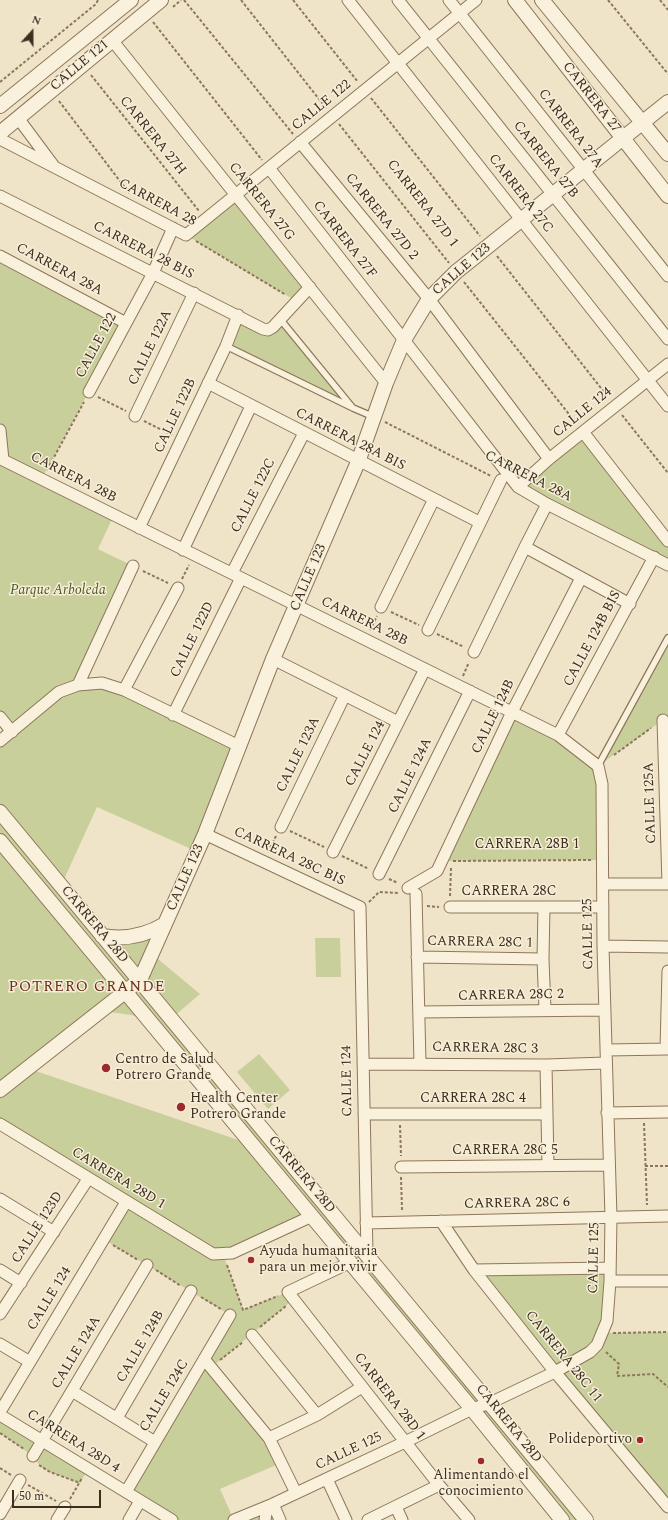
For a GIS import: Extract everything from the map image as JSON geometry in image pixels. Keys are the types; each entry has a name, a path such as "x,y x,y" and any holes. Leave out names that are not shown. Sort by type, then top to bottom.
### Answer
{"street":[{"name":"CALLE 121","path":"0,106 131,0"},
{"name":"CALLE 121","path":"0,133 161,0"},
{"name":"CARRERA 27C","path":"348,0 668,406"},
{"name":"CARRERA 27B","path":"398,0 668,340"},
{"name":"CARRERA 27A","path":"449,0 668,276"},
{"name":"CALLE 122","path":"186,235 476,0"},
{"name":"CARRERA 27","path":"515,0 668,196"},
{"name":"CARRERA 27","path":"542,0 668,154"},
{"name":"CARRERA 27G","path":"112,40 386,383"},
{"name":"CALLE 123","path":"0,1090 140,980 205,834 273,659 358,462 386,383 404,340 429,299 456,272 668,102"},
{"path":"18,118 55,167"},
{"name":"CARRERA 28","path":"0,139 186,235"},
{"name":"CARRERA 27D 2","path":"300,142 429,299 549,459"},
{"name":"CARRERA 27F","path":"268,168 518,487"},
{"name":"CARRERA 28 BIS","path":"0,196 238,315 263,329 268,330 276,323"},
{"name":"CALLE 122","path":"89,392 152,273 173,228"},
{"name":"CARRERA 28A","path":"0,256 126,323"},
{"path":"276,323 310,287"},
{"name":"CALLE 122A","path":"135,416 194,293"},
{"name":"CALLE 122B","path":"139,528 226,346 238,315"},
{"name":"CALLE 124","path":"518,487 549,459 668,364"},
{"name":"CARRERA 28A BIS","path":"208,383 358,462 479,522"},
{"path":"183,550 251,406"},
{"path":"0,430 2,462"},
{"path":"583,432 668,540"},
{"name":"CALLE 122C","path":"236,576 304,433"},
{"name":"CARRERA 28B","path":"2,462 42,478 183,550 558,735 598,766"},
{"path":"428,630 500,480"},
{"name":"CARRERA 28A","path":"518,487 548,504 668,565"},
{"path":"381,607 434,499"},
{"path":"474,652 525,547 548,504"},
{"path":"525,547 630,604"},
{"name":"CALLE 124B BIS","path":"558,735 654,557"},
{"path":"78,685 133,566"},
{"name":"CALLE 122D","path":"173,715 236,576"},
{"name":"CALLE 124B","path":"407,891 437,871 512,712 581,578"},
{"path":"124,690 178,588"},
{"path":"273,659 398,722"},
{"name":"CALLE 124","path":"333,852 425,669"},
{"path":"0,741 59,692 78,685 102,683 124,690 239,746"},
{"name":"CALLE 124A","path":"379,874 470,691"},
{"name":"CALLE 123A","path":"281,827 345,695"},
{"path":"0,717 12,732"},
{"name":"CALLE 125A","path":"663,720 666,778 668,884"},
{"name":"CALLE 125","path":"234,1520 270,1506 472,1409 490,1403 555,1372 590,1352 597,1345 607,1321 610,1281 611,1217 603,946 602,784 598,766"},
{"name":"CARRERA 28D","path":"0,812 586,1520"},
{"name":"CARRERA 28C BIS","path":"205,834 360,908"},
{"name":"CARRERA 28D","path":"0,841 472,1409 562,1520"},
{"path":"603,884 668,884"},
{"path":"407,891 416,906 420,1064"},
{"name":"CARRERA 28C","path":"450,907 603,907"},
{"path":"544,907 543,959 545,1010"},
{"name":"CALLE 124","path":"360,908 367,1254"},
{"path":"102,936 128,938 154,930 165,924"},
{"path":"603,946 668,948"},
{"name":"CARRERA 28C 1","path":"417,957 543,959"},
{"path":"606,1050 667,1049 668,971"},
{"name":"CARRERA 28C 2","path":"418,1012 605,1010"},
{"name":"CARRERA 28C 3","path":"363,1064 546,1065 606,1063"},
{"path":"546,1065 548,1165"},
{"path":"607,1113 668,1112"},
{"name":"CARRERA 28C 4","path":"364,1114 546,1114"},
{"name":"CARRERA 28D 1","path":"0,1124 213,1254 223,1254"},
{"name":"CARRERA 28C 5","path":"401,1167 609,1165"},
{"name":"CALLE 123D","path":"0,1314 88,1179"},
{"path":"0,1199 54,1232"},
{"name":"CALLE 124","path":"0,1413 126,1202"},
{"path":"223,1254 232,1253 312,1216"},
{"name":"CARRERA 28C 6","path":"366,1223 668,1216"},
{"name":"CARRERA 28C 11","path":"441,1221 474,1270 555,1372 668,1507"},
{"path":"291,1296 349,1262"},
{"name":"CALLE 124A","path":"33,1456 147,1265"},
{"path":"474,1270 610,1268"},
{"path":"0,1270 21,1283"},
{"path":"610,1281 668,1281"},
{"name":"CALLE 124B","path":"117,1418 191,1291"},
{"name":"CARRERA 28D 1","path":"291,1296 439,1485 469,1520"},
{"name":"CALLE 124C","path":"126,1492 155,1442 208,1363 230,1315"},
{"path":"252,1335 317,1415"},
{"path":"0,1344 30,1362"},
{"path":"208,1363 269,1438 296,1493"},
{"path":"269,1438 317,1415 362,1387"},
{"path":"72,1391 155,1442"},
{"name":"CARRERA 28D 4","path":"0,1413 172,1520"},
{"path":"327,1479 346,1520"},
{"path":"0,1514 20,1480"},
{"path":"368,1520 439,1485"},
{"path":"129,1520 140,1500"},
{"path":"265,1520 270,1506"},
{"path":"270,1506 280,1520"},
{"path":"57,1520 65,1507"},
{"path":"396,1507 402,1520"}],"lane":[{"path":"276,323 353,408"},
{"path":"226,346 374,417"},
{"path":"598,766 668,638"}],"path":[{"path":"0,82 98,0"},
{"path":"184,0 300,142"},
{"name":"CARRERA 27D 1","path":"241,0 583,432"},
{"path":"608,0 668,74"},
{"path":"660,0 668,10"},
{"path":"145,13 268,168"},
{"name":"CARRERA 27H","path":"82,65 206,219"},
{"path":"52,90 130,194"},
{"name":"CARRERA 28","path":"186,235 296,301"},
{"path":"42,478 89,392"},
{"name":"CARRERA 28A","path":"374,417 500,480"},
{"path":"133,566 178,588 194,555"},
{"path":"598,766 663,720"},
{"name":"CARRERA 28B 1","path":"450,907 451,861 602,860"},
{"path":"360,908 368,904 379,892 407,891"},
{"name":"CARRERA 28C","path":"416,906 450,907"},
{"path":"643,1112 647,1216"},
{"path":"645,1166 668,1166"},
{"path":"103,1239 230,1315"},
{"path":"223,1254 243,1310 291,1296"},
{"path":"208,1363 252,1335 291,1296"},
{"path":"602,1333 668,1332"},
{"path":"597,1345 619,1364 616,1376 653,1374 668,1387"},
{"path":"20,1480 65,1507 80,1483"}],"green space":[{"path":"236,195 310,287 296,301 186,235"},
{"name":"Parque Arboleda","path":"0,256 126,323 42,478 114,515 98,549 133,566 78,685 102,683 239,746 198,852 97,807 61,886 102,936 154,930 152,954 200,994 172,1018 586,1520 562,1520 312,1216 223,1254 243,1310 288,1292 294,1299 212,1367 281,1463 220,1489 234,1520 172,1520 126,1492 230,1315 103,1239 126,1202 0,1124 0,741 12,732 0,717","holes":["110,1012 141,1018 253,1145 27,1068"]},
{"path":"238,315 263,329 280,319 353,408 226,346"},
{"path":"583,432 668,541 668,565 518,487"},
{"path":"668,638 668,720 663,720 598,766"},
{"path":"512,712 598,766 602,860 442,861"},
{"path":"315,938 340,938 341,977 316,977"},
{"path":"259,1054 290,1090 268,1109 237,1072"},
{"path":"610,1268 602,1333 668,1332 668,1507 474,1271"},
{"path":"0,1415 88,1469 80,1483 50,1472 41,1467 33,1456 0,1433"},
{"path":"273,1504 280,1520 234,1520"}],"place":[{"name":"Centro de Salud Potrero Grande","path":"106,1068"},
{"name":"Health Center Potrero Grande","path":"181,1107"},
{"name":"Ayuda humanitaria para un mejor vivir","path":"251,1260"},
{"name":"Polideportivo","path":"640,1440"},
{"name":"Alimentando el conocimiento","path":"481,1461"}],"district":[{"name":"POTRERO GRANDE","path":"87,988"}]}
